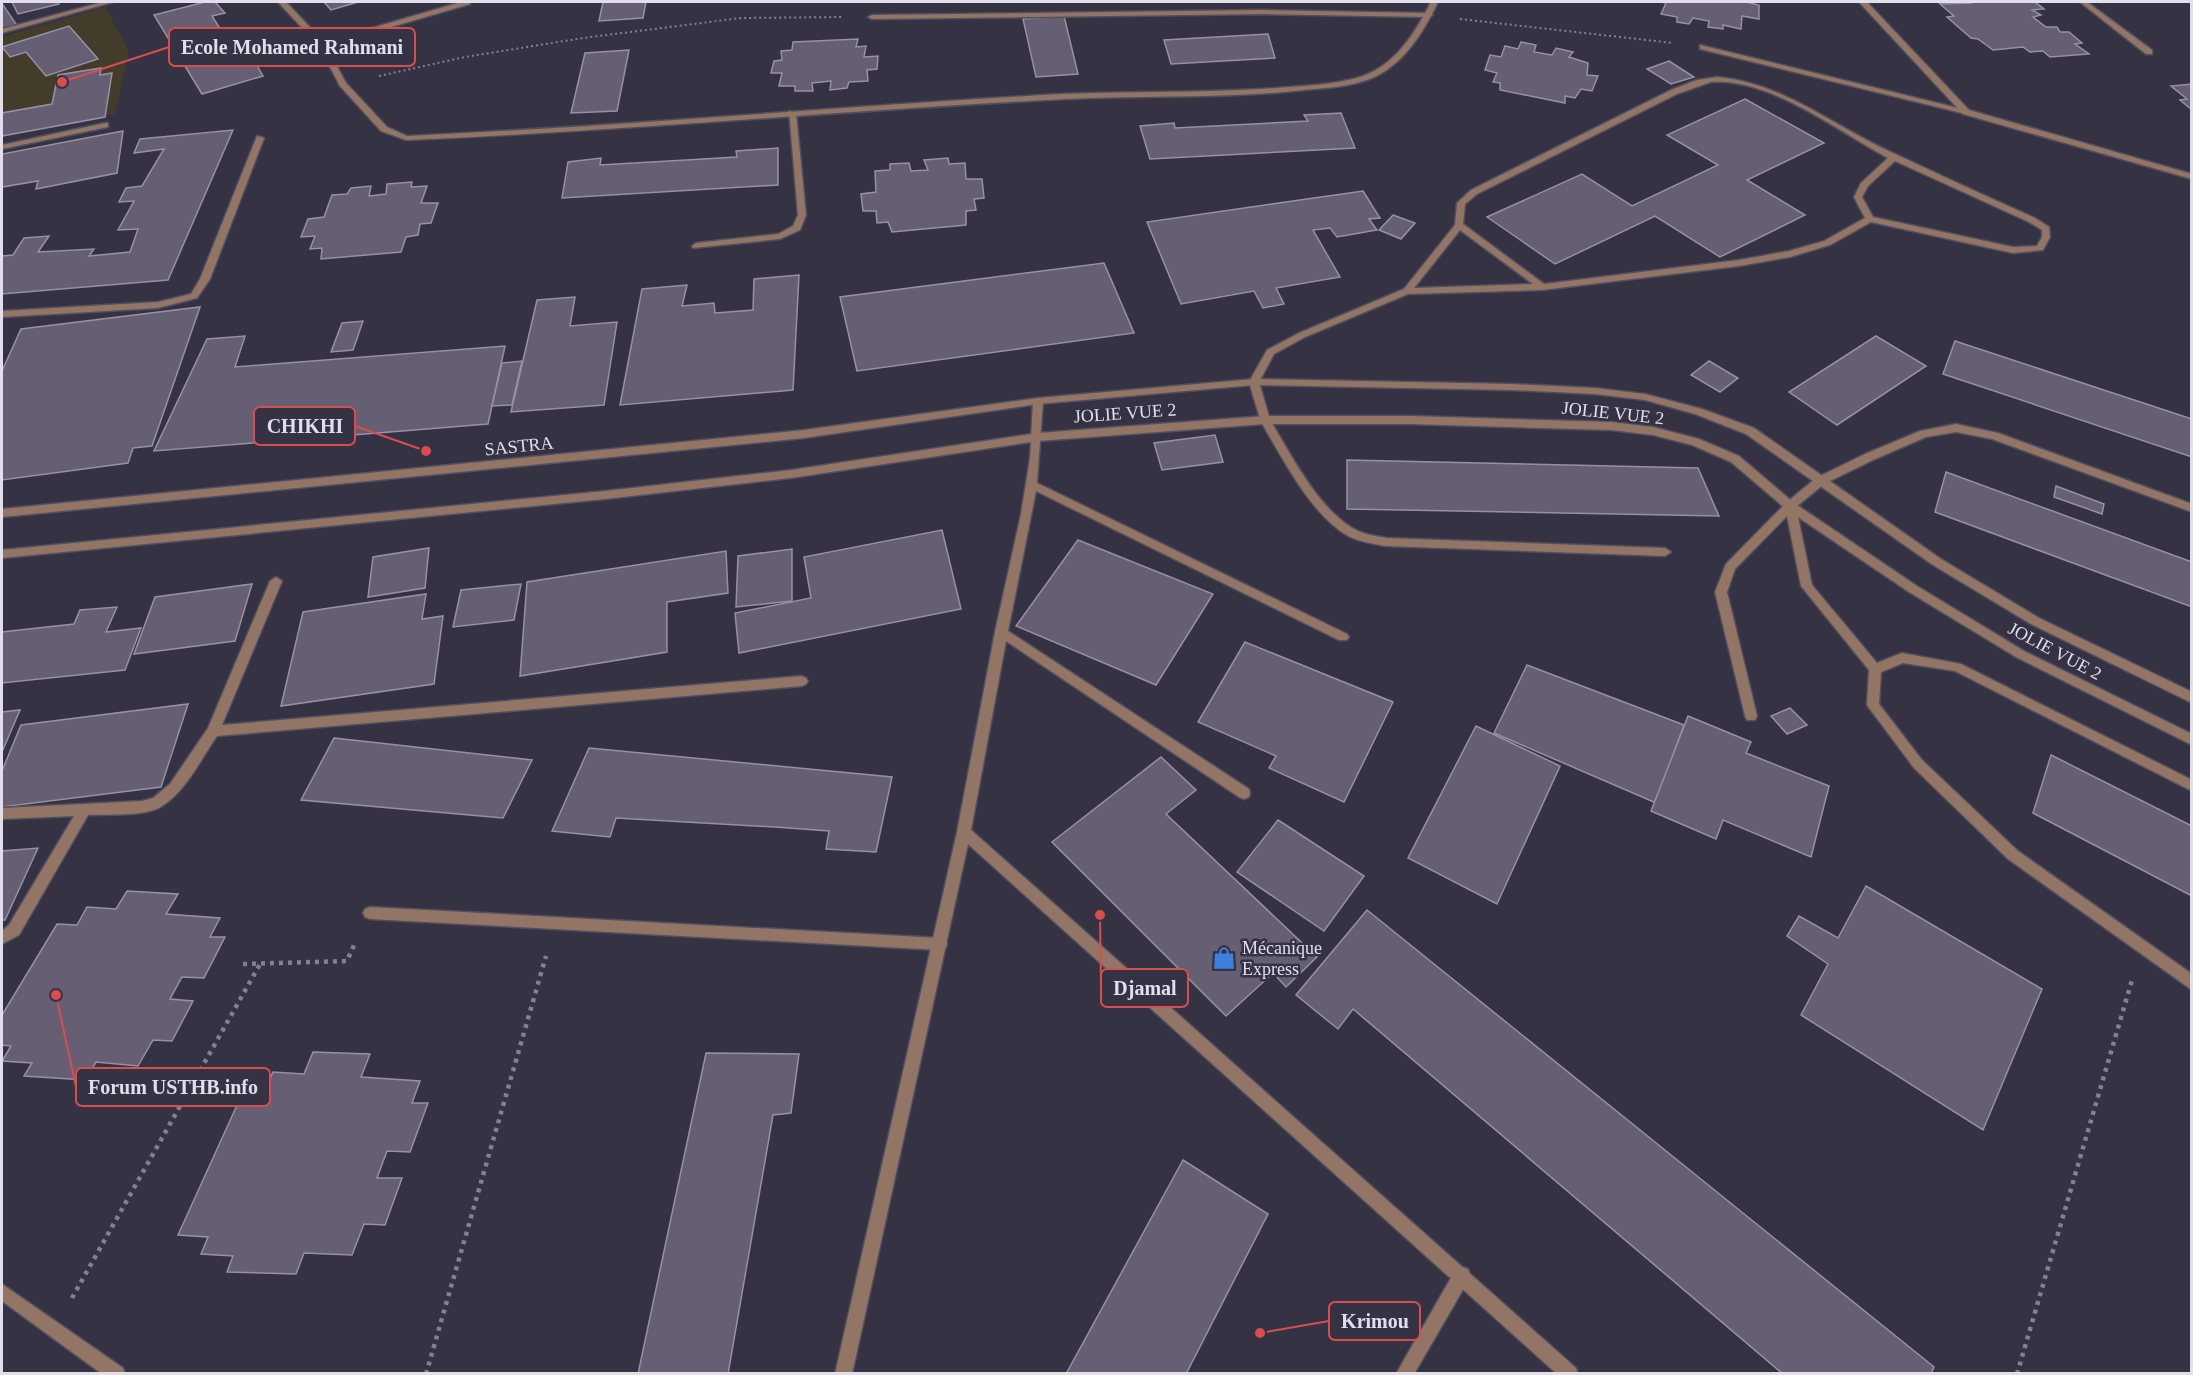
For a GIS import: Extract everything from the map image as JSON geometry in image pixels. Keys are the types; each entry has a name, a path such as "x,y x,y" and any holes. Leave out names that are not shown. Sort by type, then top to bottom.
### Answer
{"street":[{"path":"2,31 109,2"},
{"path":"282,2 322,45 343,84 384,129 406,138 1097,94 1286,91 1337,84 1373,75 1397,57 1429,15 1434,2"},
{"path":"322,45 467,2"},
{"path":"1863,2 1966,112"},
{"path":"2083,2 2149,52"},
{"path":"872,16 1262,12 1429,15"},
{"path":"1703,46 1966,112 2192,177"},
{"path":"1407,291 1459,225 1461,203 1474,192 1698,81 1718,79 1777,94 1894,158 2032,220 2046,229 2046,237 2040,248 2013,250 1870,219 1827,243 1790,254 1740,263 1542,287 1407,291 1302,335 1270,352 1254,382 1265,420 1292,464 1329,514 1354,534 1386,542 1665,552"},
{"path":"696,246 780,236 797,228 802,215 792,113"},
{"path":"2,147 105,125"},
{"path":"2,314 158,305 194,296 205,279 260,138"},
{"path":"1870,219 1858,197 1863,184 1894,158"},
{"path":"1459,225 1542,287"},
{"name":"JOLIE VUE 2","path":"1038,401 1254,382 1511,387 1595,391 1645,397 1698,411 1750,431 1937,562 2035,621 2192,698"},
{"path":"843,1374 964,832 1032,485 1038,436 1038,401"},
{"name":"SASTRA","path":"2,513 804,434 1038,401"},
{"name":"JOLIE VUE 2","path":"2,554 605,495 790,474 1038,436 1265,420 1528,422 1611,426 1653,431 1695,442 1735,459 1790,506 1913,589 2020,654 2192,740"},
{"path":"1751,716 1721,592 1730,567 1790,506 1820,481 1924,434 1956,428 1994,436 2192,508"},
{"path":"1032,485 1343,637"},
{"path":"1790,506 1807,586 1875,669 1873,705 1918,764 2013,855 2192,983"},
{"path":"2,813 142,807 157,803 174,788 213,731 276,581"},
{"path":"1002,632 1244,793"},
{"path":"1875,669 1902,658 1958,667 2192,786"},
{"path":"213,731 802,681"},
{"path":"2,938 14,930 84,810"},
{"path":"964,832 1570,1374"},
{"path":"370,913 940,944"},
{"path":"1404,1374 1462,1275"},
{"path":"2,1292 117,1374"}],"path":[{"path":"1429,15 1703,46"},
{"path":"343,84 465,57 583,38 741,18 872,16"},
{"path":"243,964 347,961 370,913"},
{"path":"426,1374 555,923"},
{"path":"2017,1374 2141,948"},
{"path":"55,1329 260,964"}],"shaded area":[{"path":"105,7 129,51 115,114 2,134 2,37"}],"building":[{"path":"12,2 58,2 59,4 18,14"},
{"path":"205,2 215,2 225,13 212,16 243,65 255,62 263,76 202,94 154,15"},
{"path":"324,2 358,2 331,10"},
{"path":"603,2 646,2 643,18 599,21"},
{"path":"1661,2 1746,2 1759,5 1759,19 1742,16 1741,29 1723,25 1723,29 1708,27 1709,21 1693,18 1689,24 1677,22 1677,17 1661,14 1666,3"},
{"path":"2035,2 2044,9 2032,10 2041,15 2033,17 2046,27 2057,27 2060,32 2069,32 2082,43 2075,44 2089,54 2050,57 2043,51 2030,52 2023,47 1993,50 1978,39 1971,38 1947,17 1954,16 1940,4"},
{"path":"2,5 16,24 2,29"},
{"path":"1064,16 1078,74 1036,77 1023,19"},
{"path":"69,26 98,59 46,76 26,52 10,57 2,47"},
{"path":"1268,34 1275,58 1171,64 1164,40"},
{"path":"858,39 856,47 866,46 864,57 878,56 877,69 867,70 868,81 849,82 847,88 830,90 831,81 812,83 813,91 795,91 795,86 779,86 782,73 771,73 774,61 782,60 781,51 792,50 793,42"},
{"path":"1521,42 1536,45 1534,52 1552,55 1556,48 1573,52 1569,57 1588,63 1587,75 1598,76 1592,91 1581,89 1575,98 1565,96 1565,103 1500,90 1500,83 1493,82 1497,73 1485,70 1490,55 1501,57 1505,46 1518,49"},
{"path":"629,50 617,111 571,113 585,53"},
{"path":"1669,61 1694,77 1671,84 1647,69"},
{"path":"101,68 100,75 112,73 105,117 2,136 2,113 52,104 58,75"},
{"path":"2192,84 2192,110 2180,100 2187,99 2171,86"},
{"path":"1745,99 1824,143 1747,180 1805,215 1720,257 1655,216 1555,264 1487,217 1582,174 1632,206 1718,165 1667,135"},
{"path":"1341,113 1355,148 1150,159 1140,126 1174,123 1175,128 1308,121 1304,115"},
{"path":"233,130 168,280 2,294 2,256 13,255 24,238 49,236 38,252 94,249 89,256 130,252 138,229 118,230 134,201 119,202 126,188 142,186 164,149 134,153 140,139"},
{"path":"123,131 117,173 36,189 38,181 2,187 2,154"},
{"path":"778,148 778,185 562,198 568,162 601,158 600,165 737,157 736,151"},
{"path":"948,158 949,164 965,163 966,179 982,179 984,198 974,199 976,210 966,211 966,225 892,232 888,222 877,223 876,211 863,211 861,194 876,192 875,171 890,170 890,164 909,163 911,171 928,170 924,160"},
{"path":"412,182 411,187 427,186 421,203 438,203 431,223 420,224 418,235 406,237 401,252 321,259 322,248 310,249 315,236 301,237 308,219 324,217 332,195 347,194 351,188 371,186 369,196 386,194 387,184"},
{"path":"1363,191 1380,218 1369,219 1377,230 1337,237 1330,228 1313,230 1340,277 1276,288 1284,304 1263,308 1254,291 1181,304 1147,222"},
{"path":"1393,215 1415,223 1401,239 1379,230"},
{"path":"1104,263 1134,333 857,371 840,297"},
{"path":"799,275 793,390 620,405 642,289 687,285 682,306 714,303 715,313 753,310 754,279"},
{"path":"575,297 570,326 617,322 604,405 511,412 537,300"},
{"path":"200,307 152,446 133,448 128,463 2,480 2,371 21,329"},
{"path":"363,321 353,350 331,352 342,323"},
{"path":"245,336 235,367 505,346 488,424 154,451 207,339"},
{"path":"1876,336 1926,366 1837,425 1789,392"},
{"path":"1955,341 2192,419 2192,457 1943,374"},
{"path":"522,361 512,405 492,406 502,363"},
{"path":"1709,361 1738,378 1720,392 1691,375"},
{"path":"1215,435 1223,462 1162,470 1154,443"},
{"path":"1347,460 1698,468 1719,516 1347,509"},
{"path":"1946,472 2192,562 2192,607 1935,512"},
{"path":"2056,486 2104,504 2102,514 2054,497"},
{"path":"942,530 961,609 739,653 735,613 811,598 804,557"},
{"path":"1078,540 1213,594 1156,685 1016,626"},
{"path":"429,548 425,588 368,597 373,557"},
{"path":"792,549 792,601 736,607 738,556"},
{"path":"726,551 728,593 667,602 667,652 520,676 527,582"},
{"path":"252,584 235,641 134,654 155,597"},
{"path":"521,584 514,620 453,627 461,590"},
{"path":"426,594 422,619 443,616 434,684 281,706 303,612"},
{"path":"117,607 106,632 141,628 125,670 2,683 2,632 74,624 80,610"},
{"path":"1245,642 1393,702 1344,802 1269,768 1276,756 1198,722"},
{"path":"1527,665 1684,725 1656,803 1494,733"},
{"path":"188,704 161,787 2,807 2,771 21,725"},
{"path":"1790,708 1807,725 1787,734 1771,716"},
{"path":"20,710 2,752 2,712"},
{"path":"1688,716 1751,742 1746,753 1829,786 1811,857 1723,820 1716,839 1651,811"},
{"path":"1476,726 1560,766 1497,904 1408,858"},
{"path":"334,738 532,760 503,818 301,800"},
{"path":"589,748 892,777 876,852 826,849 829,831 775,827 616,818 610,837 552,831"},
{"path":"2051,755 2192,826 2192,896 2033,813"},
{"path":"1161,757 1196,790 1166,814 1317,957 1286,987 1273,973 1226,1016 1052,842"},
{"path":"1278,820 1364,876 1324,931 1237,872"},
{"path":"38,848 5,920 2,920 2,851"},
{"path":"1866,886 2042,989 1983,1130 1801,1015 1828,964 1787,936 1799,916 1838,938"},
{"path":"127,891 178,894 166,914 220,918 210,937 225,937 204,978 182,977 170,999 193,1001 172,1041 153,1040 138,1066 96,1062 86,1080 24,1076 32,1063 2,1061 11,1046 2,1045 2,1015 57,924 77,925 87,907 116,909"},
{"path":"1367,910 1934,1367 1931,1374 1783,1374 1353,1009 1338,1029 1296,995"},
{"path":"313,1052 370,1054 361,1077 420,1081 412,1103 428,1103 410,1152 387,1151 377,1178 402,1178 385,1225 364,1224 352,1255 304,1253 296,1274 227,1272 233,1256 201,1254 208,1237 178,1235 243,1092 264,1093 273,1072 304,1074"},
{"path":"706,1053 799,1054 791,1113 773,1115 728,1374 638,1374"},
{"path":"1183,1160 1268,1214 1186,1374 1066,1374"}],"place":[{"name":"Ecole Mohamed Rahmani","path":"62,82"},
{"name":"CHIKHI","path":"426,451"},
{"name":"Djamal","path":"1100,915"},
{"name":"Mécanique Express","path":"1224,958"},
{"name":"Forum USTHB.info","path":"56,995"},
{"name":"Krimou","path":"1260,1333"}]}
